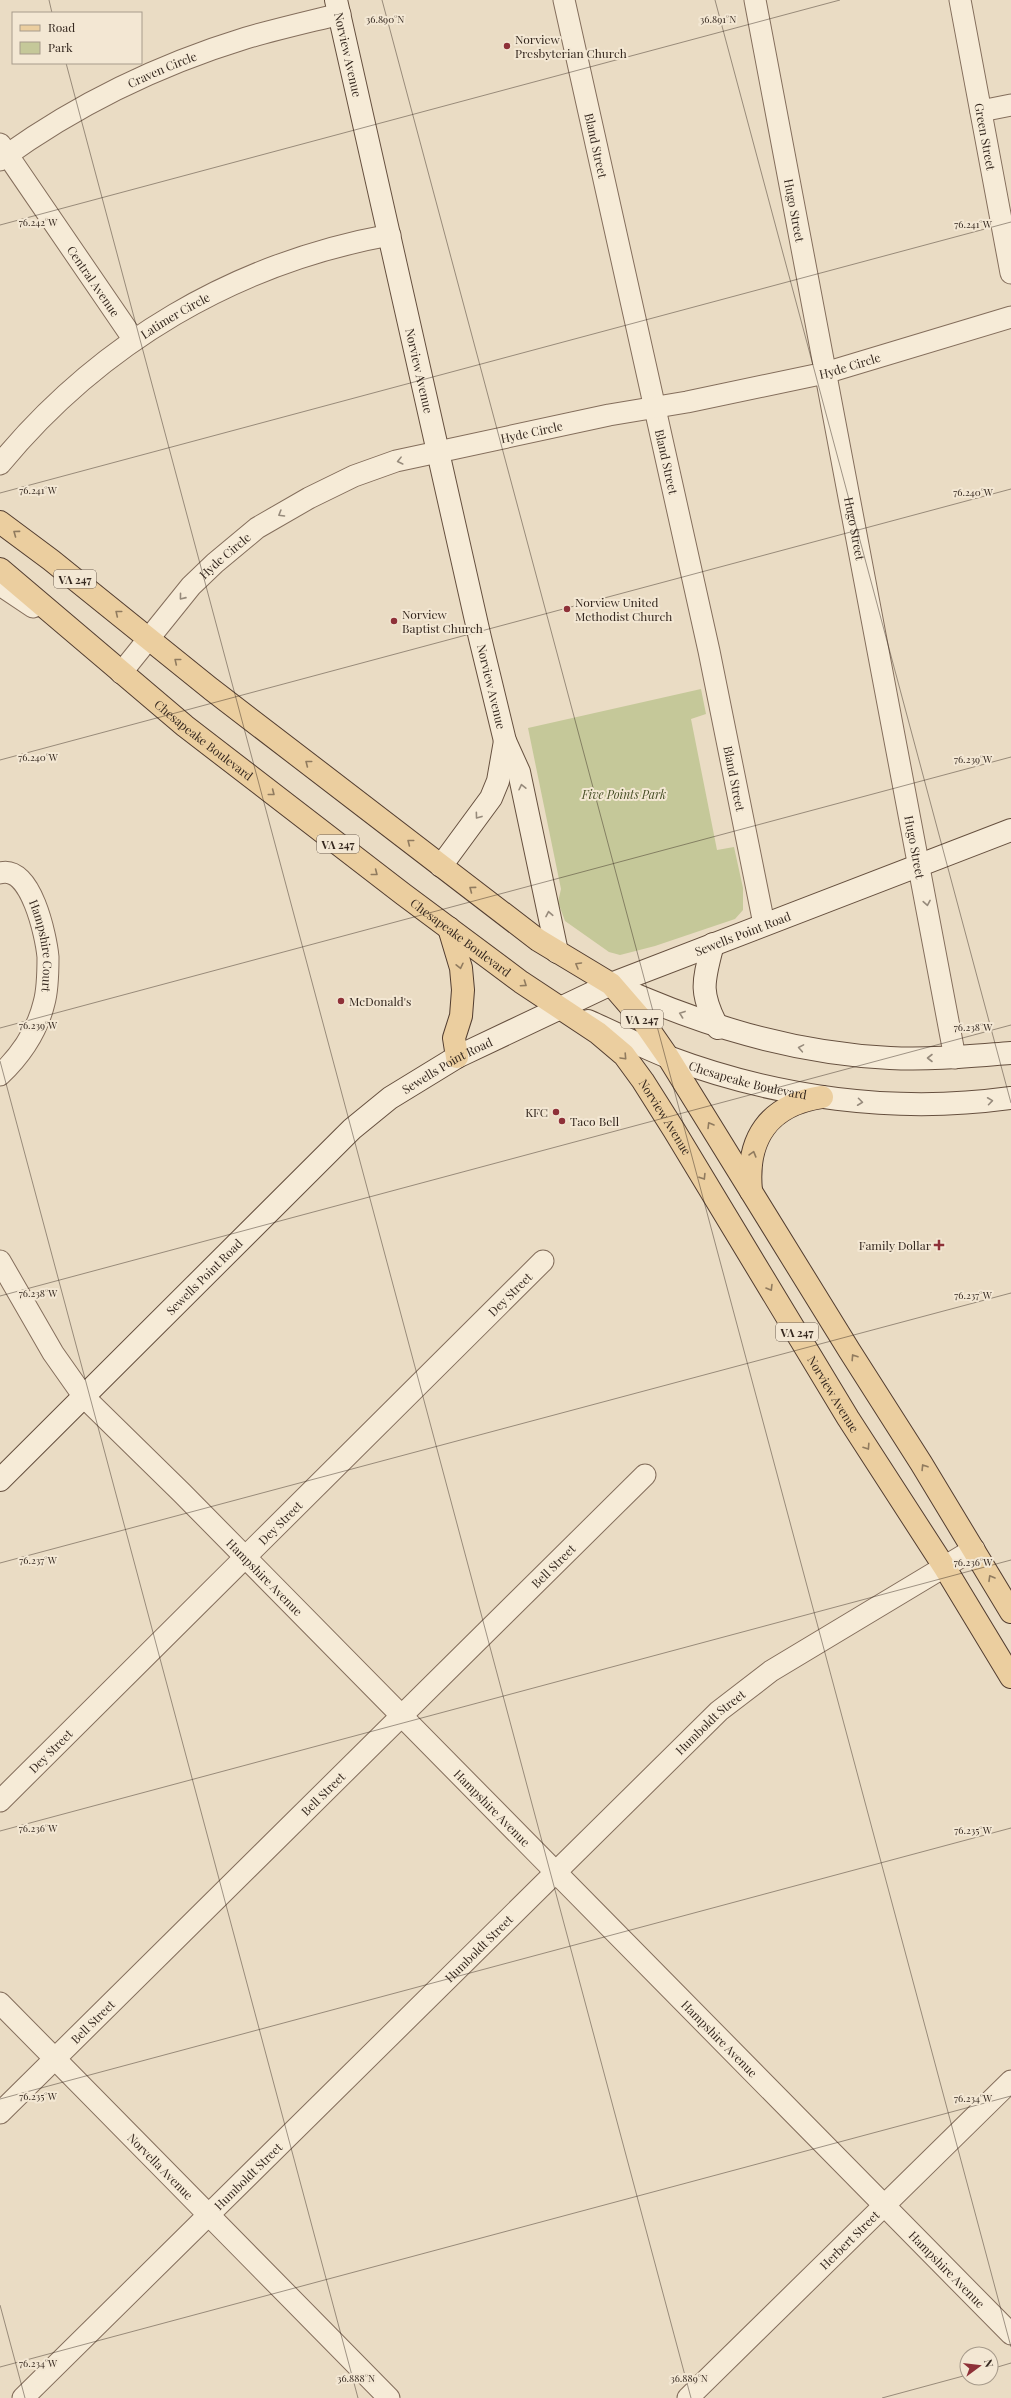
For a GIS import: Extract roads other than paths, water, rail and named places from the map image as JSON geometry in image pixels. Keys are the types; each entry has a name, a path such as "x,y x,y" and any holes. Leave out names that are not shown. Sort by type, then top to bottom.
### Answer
{"main road":[{"name":"Norview Avenue","path":"338,7 438,452 505,741 519,772 557,952"},
{"name":"VA 247","path":"0,522 51,560 148,638 441,866 557,952 612,984 644,1021 668,1057 974,1549 1011,1612"},
{"name":"Chesapeake Boulevard","path":"0,569 184,726 521,982 560,1007 668,1057 766,1087 822,1097 876,1104 940,1105 1011,1098"},
{"name":"Norview Avenue","path":"441,866 491,798 498,781 505,741"},
{"name":"Sewells Point Road","path":"0,1480 352,1129 390,1098 457,1057 560,1007 612,984 764,924 1011,830"},
{"path":"449,928 461,968 464,990 461,1016 454,1038 457,1057"},
{"path":"713,944 704,976 704,993 708,1008 718,1028"},
{"path":"612,984 659,1006 718,1028 771,1042 836,1054 891,1058 955,1058 1011,1053"},
{"name":"Norview Avenue","path":"560,1007 598,1033 624,1056 643,1081 848,1418 945,1568 1011,1677"},
{"path":"751,1192 749,1172 751,1156 758,1138 769,1121 780,1111 796,1102 822,1097"}],"street":[{"name":"Bland Street","path":"564,0 656,407 728,738 764,924"},
{"name":"Hugo Street","path":"754,0 876,650 920,865 955,1058"},
{"name":"Green Street","path":"960,0 1011,273"},
{"name":"Craven Circle","path":"3,152 127,84 191,57 338,7"},
{"path":"981,111 1011,106"},
{"name":"Central Avenue","path":"3,152 134,340"},
{"name":"Latimer Circle","path":"0,464 61,398 134,340 212,293 247,276 331,247 390,235"},
{"name":"Hyde Circle","path":"121,673 191,586 257,528 309,498 354,476 396,461 609,415 825,373 1011,316"},
{"path":"0,586 75,633"},
{"name":"Hampshire Court","path":"0,872 15,874 23,880 34,901 43,930 48,956 48,977 44,1003 35,1028 23,1051 0,1075"},
{"name":"Hampshire Avenue","path":"0,1261 53,1353 84,1397 246,1559 1011,2334"},
{"name":"Dey Street","path":"0,1801 246,1559 543,1261"},
{"name":"Bell Street","path":"0,2113 645,1475"},
{"name":"Humboldt Street","path":"23,2398 208,2214 556,1873 719,1710 753,1684 974,1549"},
{"name":"Norvella Avenue","path":"0,2003 389,2398"},
{"name":"Herbert Street","path":"688,2398 1011,2081"}],"place":[{"name":"Norview Presbyterian Church","path":"507,46"},
{"name":"Norview United Methodist Church","path":"567,609"},
{"name":"Norview Baptist Church","path":"394,621"},
{"name":"McDonald's","path":"341,1001"},
{"name":"KFC","path":"556,1112"},
{"name":"Taco Bell","path":"562,1121"},
{"name":"Family Dollar","path":"939,1245"}],"park label":[{"name":"Five Points Park","path":"624,794"}]}
